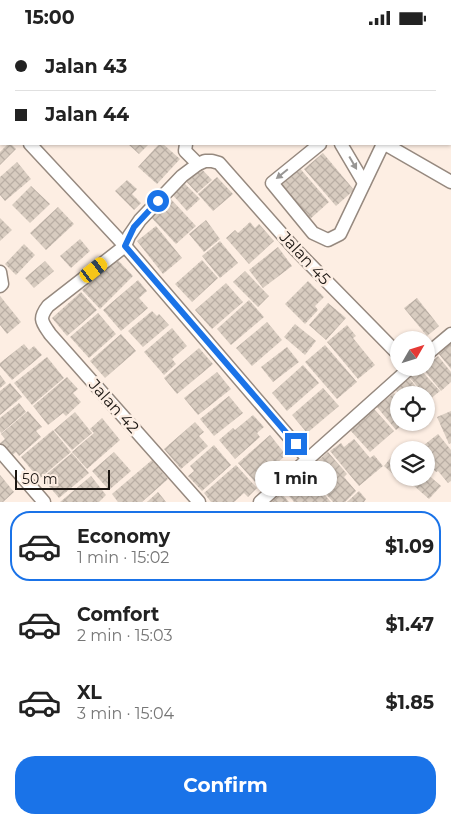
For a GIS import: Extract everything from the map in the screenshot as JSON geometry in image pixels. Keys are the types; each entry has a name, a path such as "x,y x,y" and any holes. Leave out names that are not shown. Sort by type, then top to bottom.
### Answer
{"street":[{"path":"31,145 125,246 308,459"},
{"path":"125,246 134,227 146,213 182,176 198,164 185,151 186,145"},
{"path":"319,145 272,183 313,233 328,240 340,233 383,145"},
{"path":"342,145 364,183"},
{"path":"386,145 451,182"},
{"name":"Jalan 45","path":"198,164 205,161 219,163 294,249 390,346"},
{"name":"Jalan 42","path":"125,246 48,306 41,317 42,322 50,334 199,501"},
{"path":"0,272 2,284 0,286"},
{"path":"435,347 451,334"},
{"path":"260,501 402,376"},
{"path":"0,451 44,501"}],"building":[{"path":"7,145 12,145 16,149 0,165 0,152"},
{"path":"129,145 148,145 139,154"},
{"path":"158,145 164,145 180,159 157,184 138,167"},
{"path":"323,153 354,190 336,206 304,169"},
{"path":"17,162 31,179 5,201 0,195 0,177"},
{"path":"198,165 212,180 197,193 183,178"},
{"path":"297,165 329,202 309,220 277,182"},
{"path":"217,177 233,194 213,211 198,194"},
{"path":"127,180 137,189 132,194 141,203 134,210 115,191"},
{"path":"184,183 200,199 187,211 172,194"},
{"path":"31,186 50,204 30,223 12,205"},
{"path":"169,197 196,226 176,244 150,216"},
{"path":"58,207 74,224 46,250 30,233"},
{"path":"0,218 12,230 0,241"},
{"path":"206,220 220,239 204,252 189,234"},
{"path":"250,222 255,228 259,224 274,241 249,264 226,238 235,230 238,233"},
{"path":"156,226 182,258 163,274 137,241"},
{"path":"80,239 90,251 71,268 60,256"},
{"path":"220,241 238,263 220,278 202,256"},
{"path":"24,244 35,255 16,275 5,264"},
{"path":"278,247 292,266 263,288 249,270"},
{"path":"115,257 133,276 100,309 82,290 93,280 90,277"},
{"path":"202,260 218,278 192,302 175,284"},
{"path":"45,261 54,271 34,288 25,278"},
{"path":"245,271 269,296 258,307 233,282"},
{"path":"138,280 147,291 139,298 148,308 121,331 103,310"},
{"path":"308,281 324,297 315,306 318,310 305,324 285,304"},
{"path":"226,283 243,302 212,329 195,310"},
{"path":"81,292 97,310 67,336 52,318"},
{"path":"0,296 21,322 7,334 0,325"},
{"path":"417,298 439,326 433,331 423,331 404,308"},
{"path":"249,300 264,317 231,345 217,329"},
{"path":"328,303 346,318 326,340 309,325"},
{"path":"152,311 157,316 159,314 169,325 143,347 128,331"},
{"path":"98,313 116,334 89,358 70,337"},
{"path":"267,322 282,340 252,366 236,348"},
{"path":"295,324 316,341 305,355 284,337"},
{"path":"347,325 356,336 353,338 375,365 358,379 327,342"},
{"path":"172,328 187,346 172,359 176,364 164,375 144,352"},
{"path":"121,334 136,351 105,378 90,361"},
{"path":"451,341 451,369 438,353"},
{"path":"24,344 29,350 34,346 42,355 12,380 0,366 0,363"},
{"path":"325,345 357,382 337,399 305,362"},
{"path":"287,347 299,362 273,382 261,367"},
{"path":"199,348 213,364 177,394 164,378"},
{"path":"438,356 451,372 451,382 441,391 429,376 435,376 435,358"},
{"path":"47,357 64,378 32,405 14,383"},
{"path":"303,365 319,383 287,411 272,393"},
{"path":"217,372 231,389 198,415 184,398"},
{"path":"0,375 6,383 0,388"},
{"path":"426,376 440,391 435,395 435,386 417,386 409,377"},
{"path":"67,377 78,389 73,393 81,402 66,416 63,413 48,425 33,406"},
{"path":"409,378 416,386 399,386"},
{"path":"10,383 22,397 0,415 0,391"},
{"path":"323,388 339,406 307,433 292,415"},
{"path":"229,396 243,413 214,436 200,419"},
{"path":"390,396 390,423 377,407"},
{"path":"19,403 26,412 1,433 0,418"},
{"path":"374,409 390,427 390,431 394,431 370,452 350,430"},
{"path":"28,411 42,427 36,431 41,437 19,456 16,452 10,457 0,445 5,439 1,434"},
{"path":"451,411 451,443 449,444 437,417"},
{"path":"75,412 92,433 72,450 54,430"},
{"path":"253,415 264,427 257,433 260,437 235,459 219,440"},
{"path":"102,418 120,440 87,469 72,452 94,433 90,429"},
{"path":"195,422 204,432 199,436 208,446 181,469 164,449"},
{"path":"53,430 71,452 39,479 21,457"},
{"path":"438,434 451,450 451,481 448,483 438,471 435,471 435,441 429,441"},
{"path":"270,435 286,455 277,463 285,472 272,484 264,474 255,482 238,463"},
{"path":"354,439 370,458 374,455 383,466 359,486 330,451 341,443 344,447"},
{"path":"214,445 231,465 202,491 188,476 194,471 190,466"},
{"path":"114,452 131,471 109,490 92,471"},
{"path":"328,452 347,474 344,477 356,491 345,502 333,502 306,471"},
{"path":"72,453 89,473 59,498 42,478"},
{"path":"390,459 390,471 384,466"},
{"path":"152,460 168,479 142,502 118,502 112,494"},
{"path":"236,465 257,488 248,497 244,493 234,502 211,502 204,493"},
{"path":"305,473 331,502 294,502 285,491"},
{"path":"0,475 14,492 3,502 0,502"},
{"path":"91,476 106,495 99,502 60,502"},
{"path":"435,481 441,486 429,499 414,486 435,486"},
{"path":"359,491 366,499 364,502 347,502"},
{"path":"158,492 166,502 147,502"},
{"path":"281,493 289,502 271,502"}],"route":[{"path":"158,201 134,227 125,246 296,444"}]}
